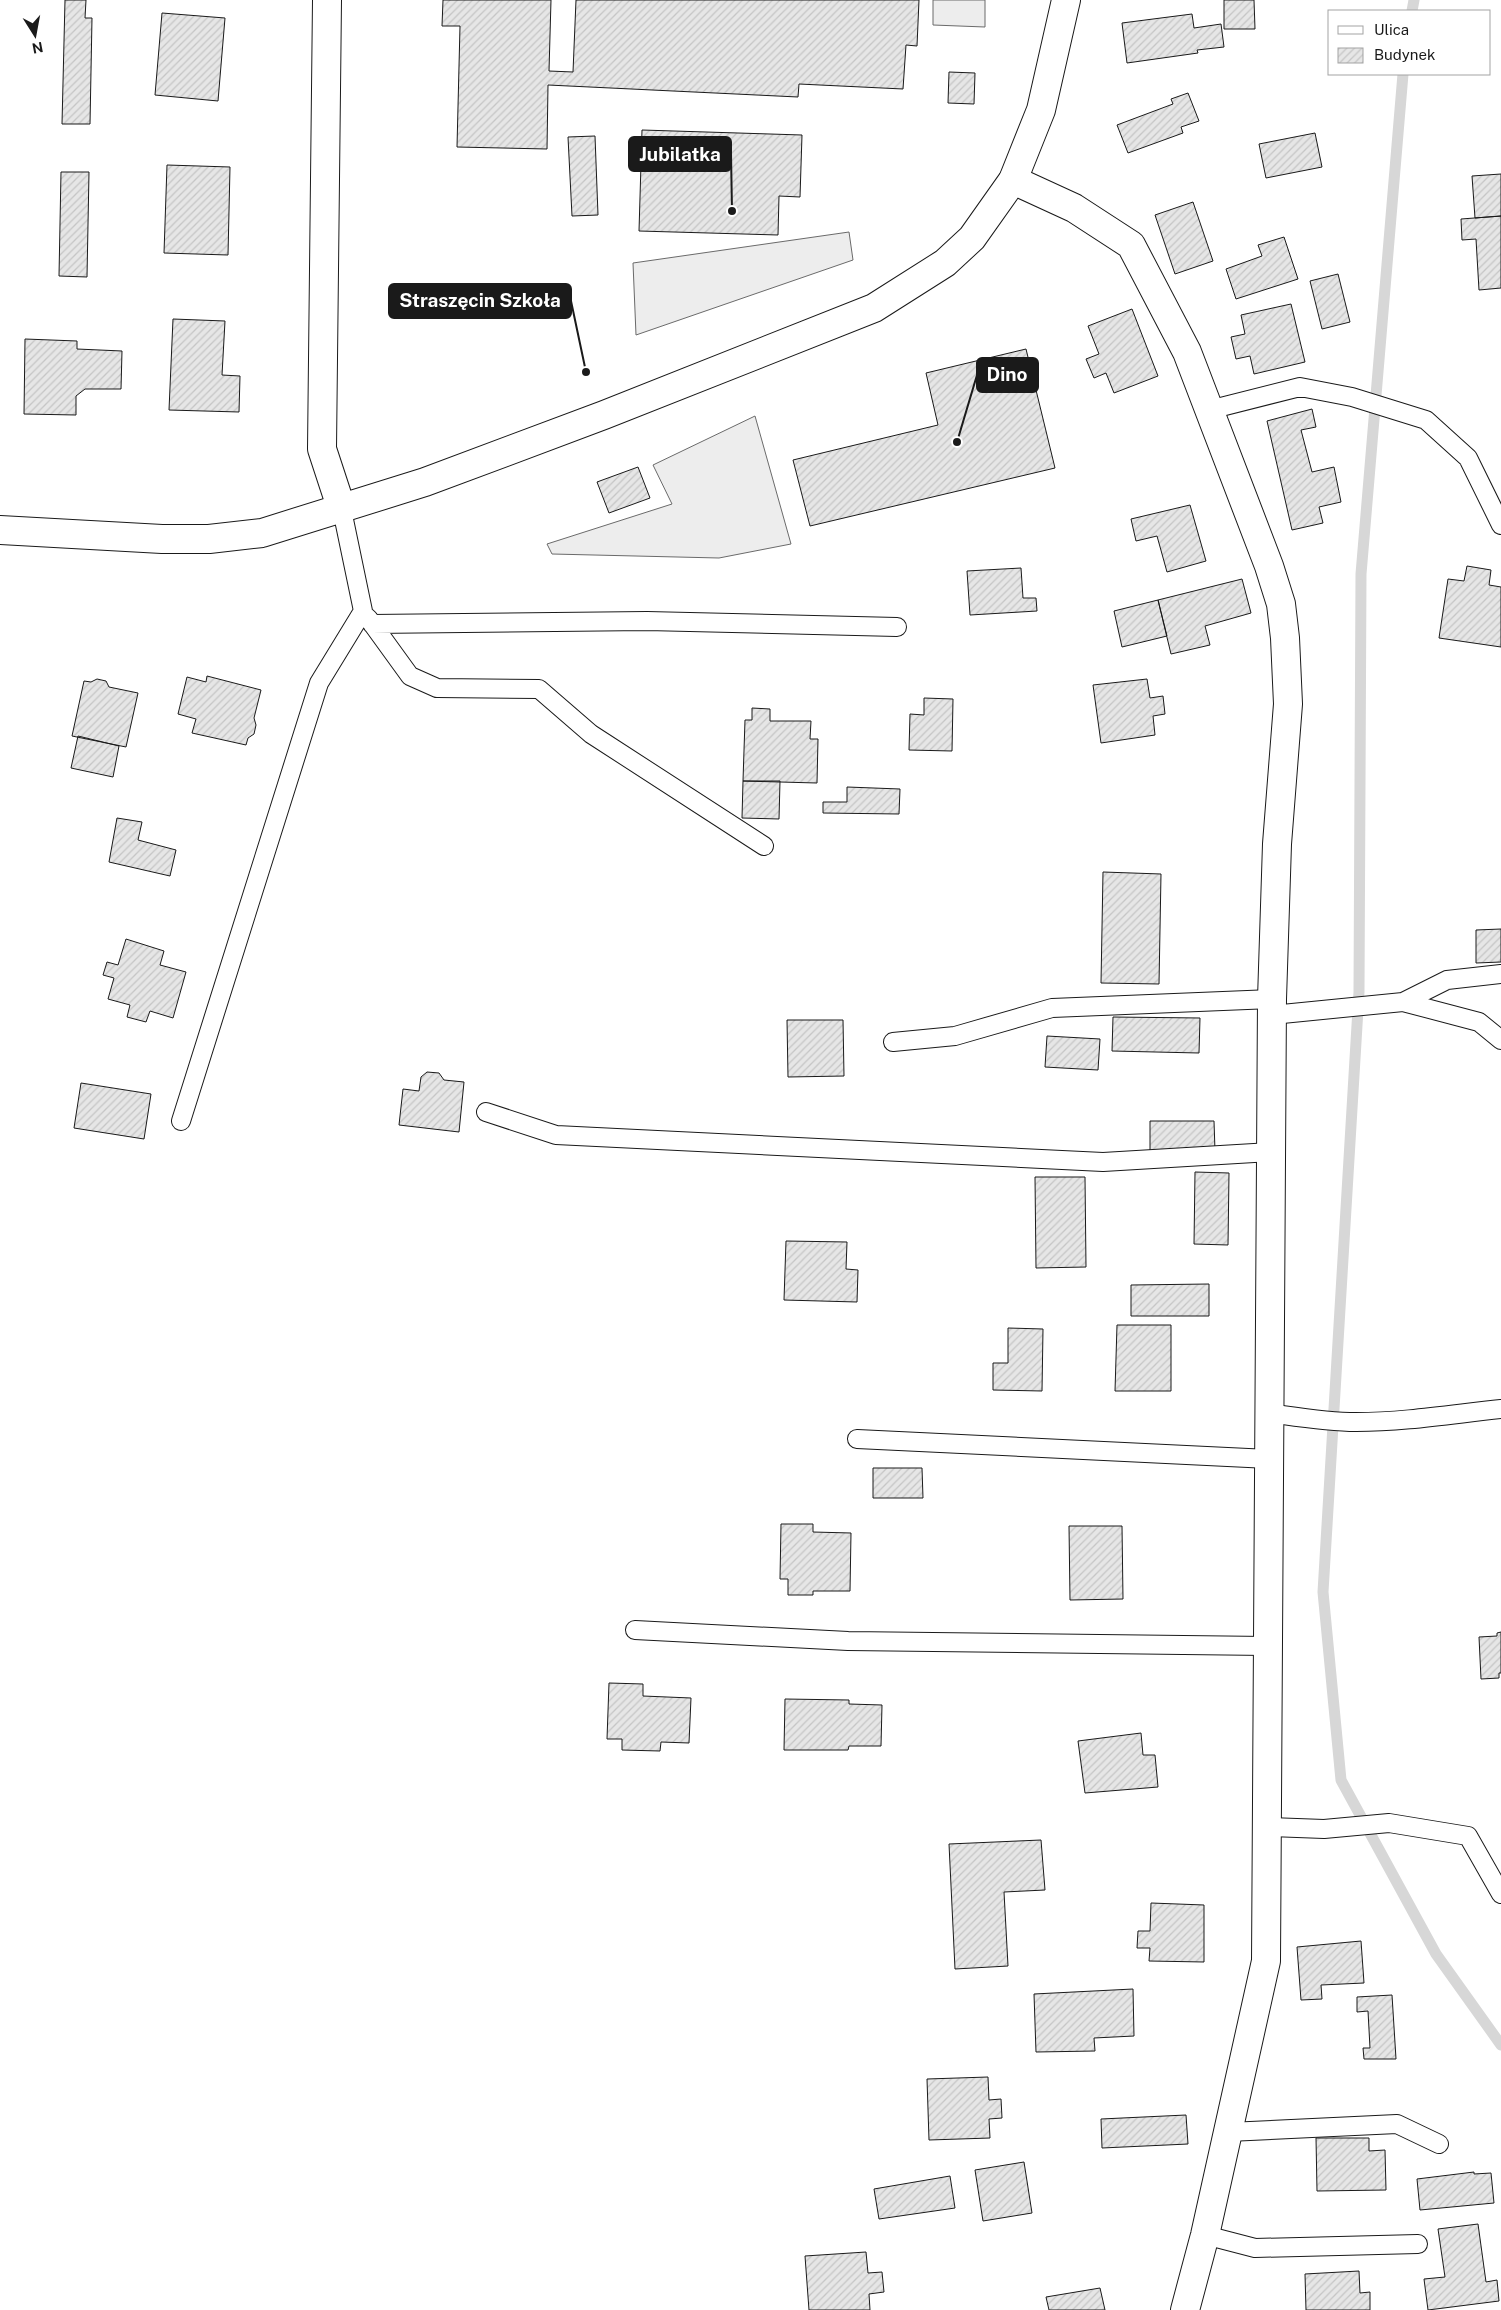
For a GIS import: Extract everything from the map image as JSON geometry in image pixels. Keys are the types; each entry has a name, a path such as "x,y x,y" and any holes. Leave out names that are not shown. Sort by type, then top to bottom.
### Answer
{"street":[{"path":"326,0 322,449 342,510"},
{"path":"0,530 162,539 209,539 262,533 342,510 425,482 595,418 874,308 945,263 972,238 1014,180 1041,110 1066,0"},
{"path":"1014,180 1074,208 1131,245 1187,352 1210,410 1269,566 1281,604 1285,638 1288,704 1277,844 1272,1007 1266,1961 1205,2235 1185,2310"}],"lane":[{"path":"1210,410 1300,387 1352,397 1406,412 1426,420 1468,458 1501,524"},
{"path":"342,510 368,618 410,676 437,688 538,689 591,734 764,846"},
{"path":"368,618 647,620 897,627"},
{"path":"181,1122 319,683 368,618"},
{"path":"1396,1003 1447,980 1501,974"},
{"path":"893,1042 955,1036 1052,1008 1272,1007 1322,1010 1396,1003 1480,1022 1501,1040"},
{"path":"486,1112 556,1134 1103,1162 1271,1152"},
{"path":"1269,1414 1356,1422 1389,1421 1501,1409"},
{"path":"857,1439 1268,1459"},
{"path":"635,1630 848,1641 1268,1646"},
{"path":"1267,1827 1324,1829 1389,1823 1468,1836 1501,1894"},
{"path":"1228,2132 1396,2124 1439,2144"},
{"path":"1205,2235 1255,2248 1418,2244"}],"shaded area":[{"path":"933,0 985,0 985,27 933,25"},
{"path":"849,232 853,260 636,335 633,263"},
{"path":"755,416 791,544 719,558 552,554 547,544 672,504 653,465"}],"building":[{"path":"65,0 86,0 85,18 92,18 90,124 62,124"},
{"path":"443,0 551,0 549,71 573,72 576,0 919,0 917,46 906,45 903,89 799,84 798,97 548,85 547,149 457,147 460,26 442,26"},
{"path":"1224,0 1254,0 1255,29 1224,29"},
{"path":"162,13 225,18 218,101 155,95"},
{"path":"1192,14 1194,28 1221,24 1224,47 1197,50 1198,53 1127,63 1122,23"},
{"path":"949,72 975,73 974,104 948,103"},
{"path":"1188,93 1199,121 1181,127 1183,133 1128,153 1117,125 1173,104 1171,99"},
{"path":"642,130 802,135 800,197 779,196 778,235 639,231"},
{"path":"1315,133 1322,167 1266,178 1259,144"},
{"path":"595,136 598,215 572,216 568,137"},
{"path":"167,165 230,167 228,255 164,253"},
{"path":"61,172 89,172 87,277 59,276"},
{"path":"1501,174 1501,216 1475,218 1472,176"},
{"path":"1193,202 1213,261 1175,274 1155,215"},
{"path":"1501,216 1501,288 1479,290 1476,239 1462,240 1461,219"},
{"path":"1284,237 1298,279 1236,299 1226,269 1262,256 1258,245"},
{"path":"1338,274 1350,322 1322,329 1310,281"},
{"path":"1291,304 1305,362 1254,374 1250,356 1236,359 1231,337 1245,334 1241,315"},
{"path":"1132,309 1158,376 1114,393 1106,373 1094,378 1086,359 1099,354 1088,326"},
{"path":"173,319 225,321 222,375 240,376 239,412 169,410"},
{"path":"25,339 77,341 77,349 122,351 121,389 85,389 76,396 76,415 24,414"},
{"path":"1026,349 1055,468 810,526 793,460 938,425 926,373"},
{"path":"1312,409 1316,427 1301,430 1312,472 1334,467 1341,502 1319,507 1323,523 1292,530 1267,421"},
{"path":"638,467 650,498 609,513 597,482"},
{"path":"1190,505 1206,561 1167,572 1157,536 1136,541 1131,519"},
{"path":"1467,566 1491,570 1489,585 1501,587 1501,647 1439,638 1448,579 1464,581"},
{"path":"1021,568 1023,598 1036,598 1037,611 970,615 967,571"},
{"path":"1242,579 1251,613 1205,626 1210,645 1171,654 1158,600"},
{"path":"1158,600 1167,636 1122,647 1114,611"},
{"path":"207,676 261,690 254,718 256,725 254,734 248,738 246,745 192,733 196,719 178,714 187,677 206,682"},
{"path":"97,679 106,681 109,687 138,693 126,747 72,736 84,681 91,682"},
{"path":"1147,679 1150,698 1163,696 1165,714 1153,716 1155,735 1101,743 1093,685"},
{"path":"924,698 953,699 952,751 909,750 910,714 924,715"},
{"path":"752,708 770,709 770,721 811,721 810,739 818,739 817,783 743,781 745,720 752,720"},
{"path":"78,736 119,746 113,777 71,768"},
{"path":"743,781 780,781 779,819 742,818"},
{"path":"847,787 900,789 899,814 823,813 823,802 847,802"},
{"path":"117,818 142,822 138,840 176,850 170,876 109,862"},
{"path":"1103,872 1161,874 1159,984 1101,983"},
{"path":"1501,929 1501,962 1476,963 1476,930"},
{"path":"126,939 164,951 160,965 186,972 173,1018 150,1011 146,1022 127,1017 130,1005 108,999 114,978 103,975 107,962 118,965"},
{"path":"1113,1017 1200,1018 1199,1053 1112,1051"},
{"path":"787,1020 843,1020 844,1076 788,1077"},
{"path":"1047,1036 1100,1039 1098,1070 1045,1067"},
{"path":"427,1072 439,1073 444,1080 464,1082 459,1132 399,1125 403,1089 419,1091 421,1077"},
{"path":"81,1083 151,1094 144,1139 74,1128"},
{"path":"1150,1121 1214,1121 1215,1151 1150,1151"},
{"path":"1195,1172 1229,1173 1228,1245 1194,1244"},
{"path":"1035,1177 1085,1177 1086,1267 1036,1268"},
{"path":"786,1241 847,1242 846,1269 858,1270 857,1302 784,1300"},
{"path":"1209,1284 1209,1316 1131,1316 1131,1285"},
{"path":"1117,1325 1171,1325 1171,1391 1115,1391"},
{"path":"1008,1328 1043,1329 1042,1391 993,1390 993,1363 1008,1363"},
{"path":"873,1468 922,1468 923,1498 873,1498"},
{"path":"781,1524 813,1524 813,1532 851,1533 850,1591 813,1591 813,1595 788,1595 788,1579 780,1579"},
{"path":"1069,1526 1122,1526 1123,1599 1070,1600"},
{"path":"1501,1632 1501,1673 1499,1673 1499,1678 1481,1679 1479,1637 1497,1636 1497,1633"},
{"path":"609,1683 643,1684 643,1696 691,1698 689,1743 661,1742 660,1751 622,1750 622,1739 607,1739"},
{"path":"785,1699 849,1700 849,1704 882,1705 881,1746 849,1746 848,1750 784,1750"},
{"path":"1141,1733 1143,1755 1155,1755 1158,1787 1085,1793 1078,1741"},
{"path":"1041,1840 1045,1890 1004,1892 1008,1966 955,1969 949,1844"},
{"path":"1151,1903 1204,1905 1204,1962 1149,1961 1150,1948 1137,1948 1138,1931 1150,1931"},
{"path":"1361,1941 1364,1983 1321,1985 1322,1999 1301,2000 1297,1947"},
{"path":"1133,1989 1134,2036 1094,2038 1095,2051 1036,2052 1034,1994"},
{"path":"1392,1995 1396,2059 1364,2059 1363,2048 1370,2048 1368,2011 1357,2012 1357,1997"},
{"path":"988,2077 989,2100 1001,2099 1002,2118 989,2119 990,2138 929,2140 927,2079"},
{"path":"1186,2115 1188,2144 1102,2148 1101,2119"},
{"path":"1316,2138 1369,2138 1369,2151 1385,2150 1386,2190 1317,2191"},
{"path":"1024,2162 1032,2213 983,2221 975,2170"},
{"path":"1474,2172 1474,2174 1491,2173 1494,2203 1420,2210 1417,2179"},
{"path":"950,2176 955,2208 879,2219 874,2189"},
{"path":"1478,2224 1486,2282 1497,2280 1499,2301 1428,2310 1424,2279 1445,2277 1438,2229"},
{"path":"866,2252 868,2273 882,2272 884,2292 869,2294 870,2310 809,2310 805,2256"},
{"path":"1359,2271 1360,2293 1370,2292 1370,2310 1306,2310 1305,2274"},
{"path":"1100,2288 1105,2310 1049,2310 1046,2297"}],"waterway":[{"path":"1412,10 1414,0"},
{"path":"1403,75 1361,574 1359,992 1323,1592 1341,1780 1436,1954 1501,2045"}],"place":[{"name":"Jubilatka","path":"732,211"},
{"name":"Straszęcin Szkoła","path":"586,372"},
{"name":"Dino","path":"957,442"}]}
